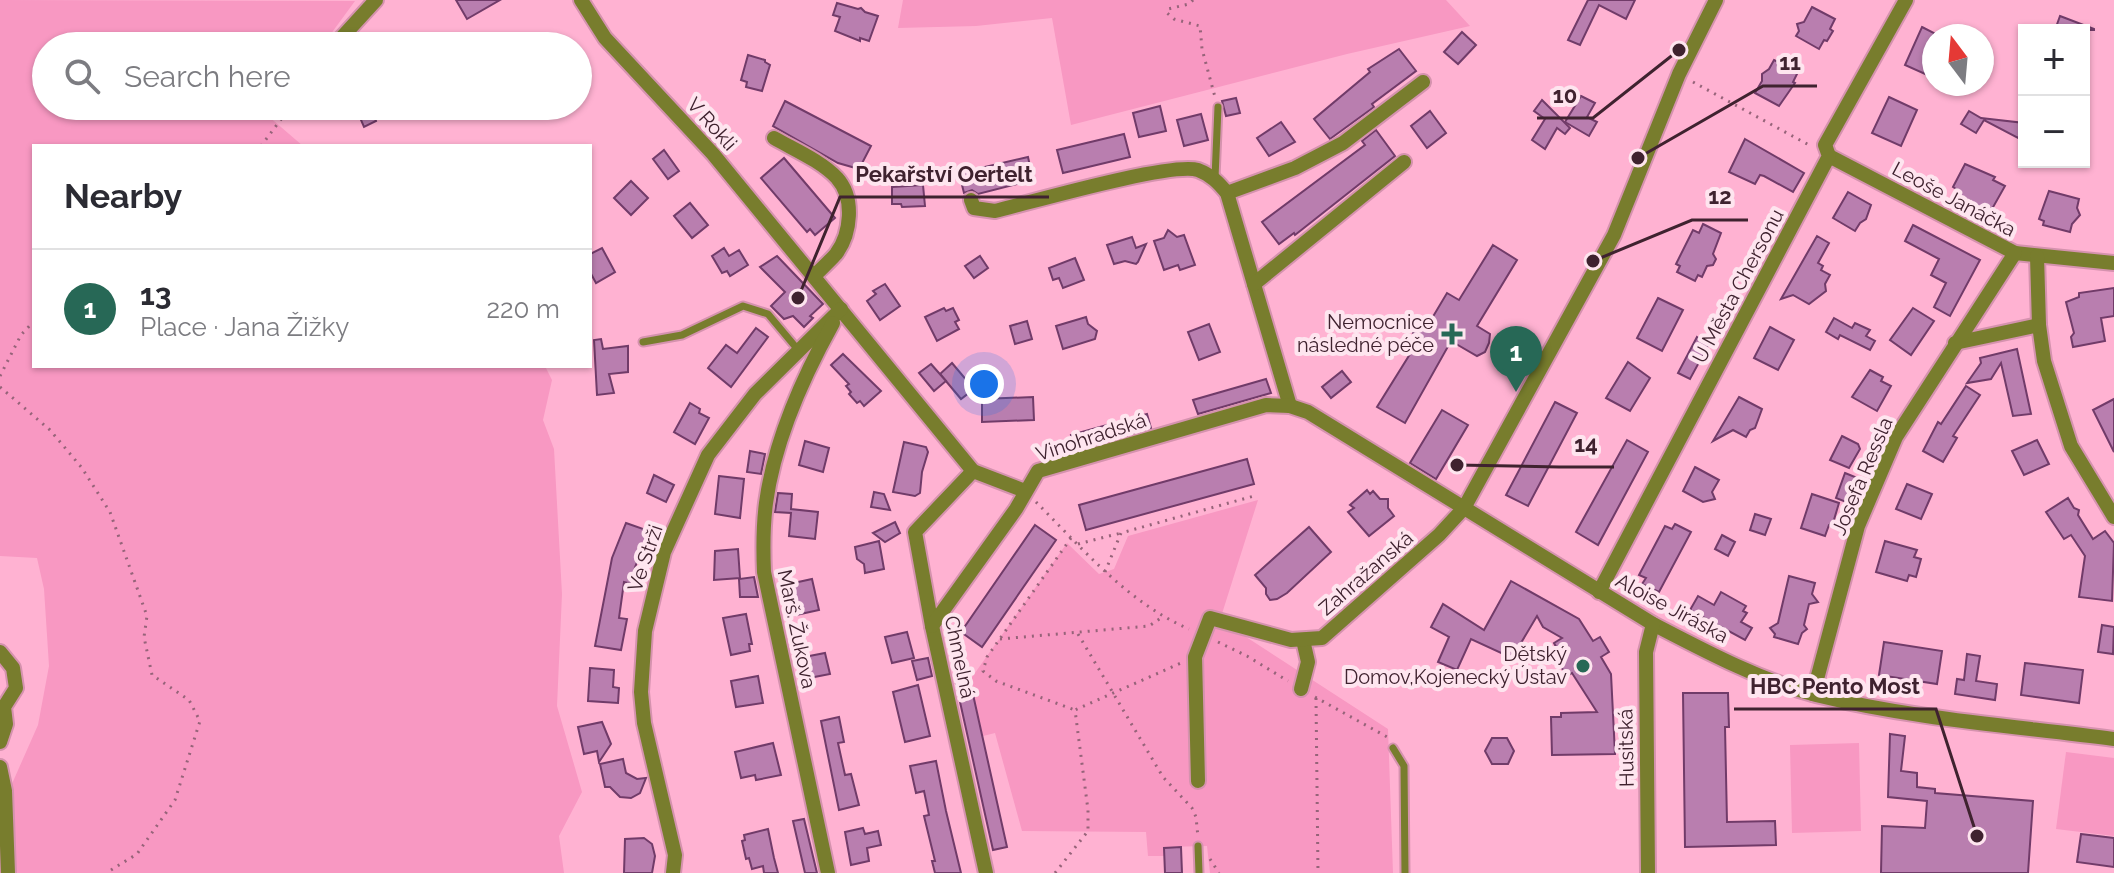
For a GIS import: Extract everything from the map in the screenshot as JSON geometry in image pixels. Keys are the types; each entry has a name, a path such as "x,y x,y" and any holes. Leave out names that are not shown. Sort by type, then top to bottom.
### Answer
{"street":[{"path":"347,32 376,0"},
{"name":"V Rokli","path":"581,0 605,38 713,154 973,471 1025,491"},
{"name":"Zahražanská","path":"1303,640 1322,638 1439,535 1464,508 1614,235 1679,74 1716,0"},
{"name":"U Města Chersonu","path":"1599,592 1829,156 1825,145 1906,0"},
{"path":"1227,193 1295,168 1343,143 1423,82"},
{"path":"774,138 823,166 839,180 849,200 848,224 838,252 814,276"},
{"name":"Leoše Janáčka","path":"1829,156 2015,253 2114,263"},
{"path":"1254,284 1404,162"},
{"path":"971,200 974,208 995,211 1162,171 1195,169 1215,178 1227,193 1290,406 1308,412 1464,508"},
{"name":"Josefa Ressla","path":"1813,694 1858,526 1896,437 2015,253"},
{"path":"2037,256 2039,325 2044,361 2071,446 2114,517"},
{"name":"Ve Strži","path":"673,873 675,855 644,723 641,692 645,631 664,552 708,455 755,394 841,309"},
{"name":"Marš. Žukova","path":"828,873 764,572 763,533 766,501 785,430 804,377 841,309"},
{"path":"1955,343 2039,325"},
{"name":"Vinohradská","path":"932,626 1016,509 1038,471 1266,405 1290,406"},
{"name":"Chmelná","path":"973,471 915,532 932,626 986,873"},
{"name":"Aloise Jiráska","path":"1464,508 1599,592 1707,653 1813,694 1878,707 2114,739"},
{"path":"1198,781 1195,657 1210,618 1291,640 1303,640 1308,662 1301,689"},
{"name":"Husitská","path":"1648,873 1646,652 1653,624"},
{"path":"0,652 13,668 16,688 2,706 6,724 0,742"},
{"path":"0,767 5,791 8,873"}],"lane":[{"path":"1215,178 1218,107"},
{"path":"643,342 682,335 743,306 768,314 799,351"},
{"path":"1393,748 1404,766 1405,873"},
{"path":"1198,846 1199,873"}],"path":[{"path":"1193,0 1189,4 1168,9 1167,13 1174,19 1200,26 1202,49 1218,107"},
{"path":"1679,74 1829,156"},
{"path":"262,144 280,120"},
{"path":"0,376 21,335 32,323"},
{"path":"0,387 50,430 82,468 110,512 147,616 144,637 152,675 189,700 200,721 175,800 137,854 106,873"},
{"path":"1025,491 1105,572 1162,617 1202,634"},
{"path":"1078,544 1254,496"},
{"path":"1105,572 1121,533"},
{"path":"1071,538 987,657 983,671 996,681 1075,710 1195,657"},
{"path":"1000,639 1149,626 1162,617"},
{"path":"1078,634 1163,777 1192,808 1196,817 1198,846"},
{"path":"1316,698 1318,873"},
{"path":"1055,873 1088,831 1075,710"},
{"path":"1209,857 1219,873"}],"shaded area":[{"path":"0,0 355,1 332,32 32,32 32,120 273,120 301,144 32,144 32,368 546,368 552,380 543,420 554,449 562,594 557,706 582,792 559,836 564,873 13,873 11,786 38,725 49,666 44,589 37,558 0,556"},
{"path":"903,0 1446,0 1470,26 1347,54 1071,125 1052,18 976,26 898,28"},
{"path":"1258,500 1220,620 1388,729 1393,873 1210,873 1207,846 1164,847 1164,856 1148,856 1146,832 1022,831 995,733 983,736 970,680 1067,543 1099,574 1114,569 1128,536"},
{"path":"1859,743 1861,831 1792,833 1790,745"},
{"path":"2066,752 2114,758 2114,836 2056,829"}],"building":[{"path":"456,0 500,0 467,19"},
{"path":"1588,0 1635,0 1626,19 1599,5 1580,45 1568,40"},
{"path":"837,3 861,8 878,16 869,41 860,38 860,41 835,31 840,17 833,15"},
{"path":"1812,7 1835,19 1830,29 1833,31 1819,49 1796,36 1799,31 1797,24 1804,22"},
{"path":"2060,16 2081,24 2057,24"},
{"path":"1922,27 1922,73 1905,65"},
{"path":"1462,32 1476,45 1458,64 1444,52"},
{"path":"1399,49 1416,71 1330,139 1314,119 1370,72 1368,69"},
{"path":"748,55 765,60 770,65 762,91 746,87 747,82 741,80"},
{"path":"1774,60 1798,72 1795,83 1779,106 1755,93 1762,81 1762,74"},
{"path":"1581,96 1595,103 1587,117 1597,122 1589,136 1565,122"},
{"path":"1889,97 1917,110 1901,146 1872,133"},
{"path":"1236,98 1240,113 1226,116 1222,101"},
{"path":"1542,100 1570,128 1565,134 1557,128 1545,149 1532,140 1545,119 1534,111"},
{"path":"785,101 871,146 859,169 838,163 773,126"},
{"path":"1160,106 1166,131 1139,137 1133,113"},
{"path":"1430,111 1446,133 1427,148 1411,126"},
{"path":"1969,111 1981,118 2018,122 2018,138 1984,120 1976,133 1961,124"},
{"path":"1201,114 1208,140 1184,146 1177,120"},
{"path":"361,120 376,120 376,121 364,127"},
{"path":"1281,122 1295,142 1269,156 1257,138"},
{"path":"1376,130 1395,156 1295,235 1279,244 1262,222 1365,145 1362,141"},
{"path":"1124,134 1130,157 1063,173 1057,150"},
{"path":"1745,139 1804,173 1793,192 1764,176 1760,175 1755,184 1729,172"},
{"path":"664,150 679,171 668,179 653,159"},
{"path":"1028,157 1033,180 978,194 972,190 964,193 959,173"},
{"path":"784,158 835,218 815,235 810,229 807,232 761,178"},
{"path":"1965,164 1995,177 1993,180 2005,186 1992,209 1986,206 1975,208 1970,200 1961,200 1959,191 1953,187"},
{"path":"631,181 648,198 631,215 614,198"},
{"path":"923,185 925,206 892,204 892,187"},
{"path":"2049,191 2079,199 2077,208 2080,215 2070,232 2043,225 2044,221 2039,219"},
{"path":"1848,192 1871,205 1866,219 1855,231 1833,218"},
{"path":"690,203 708,225 692,238 674,216"},
{"path":"1703,224 1721,233 1713,254 1716,259 1713,265 1707,266 1702,277 1698,275 1695,281 1677,272 1680,266 1676,264 1693,230 1699,233"},
{"path":"1913,225 1980,260 1950,316 1934,307 1946,283 1931,275 1939,259 1905,241"},
{"path":"1168,230 1177,237 1184,235 1195,265 1180,270 1178,265 1164,270 1154,241 1164,238"},
{"path":"1817,236 1829,243 1818,263 1823,266 1821,270 1830,275 1825,284 1826,291 1809,304 1793,295 1781,299"},
{"path":"1132,237 1136,248 1146,244 1138,262 1114,264 1107,245"},
{"name":"Nemocnice následné péče","path":"1493,245 1517,260 1477,326 1490,334 1485,352 1477,356 1451,341 1405,423 1377,407 1420,338 1413,333 1420,321 1428,325 1447,293 1459,300"},
{"path":"602,248 615,272 596,283 592,276 592,253"},
{"path":"724,248 729,256 739,250 748,265 730,276 727,271 722,273 712,256"},
{"path":"777,256 823,304 804,327 793,316 784,319 771,306 785,292 760,267"},
{"path":"980,256 988,268 974,278 965,266"},
{"path":"1075,258 1084,280 1063,288 1059,278 1053,280 1049,268"},
{"path":"885,284 900,306 880,320 867,301 876,294 873,291"},
{"path":"2114,288 2114,316 2101,318 2105,341 2073,347 2071,337 2074,333 2066,302 2079,297 2079,293"},
{"path":"1658,298 1683,310 1662,351 1637,338"},
{"path":"944,308 946,311 953,308 959,320 955,322 959,329 937,341 925,317"},
{"path":"1913,308 1934,321 1911,355 1890,340"},
{"path":"1086,317 1088,324 1097,331 1095,339 1063,349 1056,326"},
{"path":"1834,318 1852,328 1855,323 1870,330 1866,336 1875,341 1870,350 1840,335 1838,339 1826,332"},
{"path":"1027,321 1032,339 1015,344 1010,326"},
{"path":"1209,324 1220,352 1199,360 1188,332"},
{"path":"1770,327 1794,340 1778,370 1754,358"},
{"path":"756,328 768,337 731,387 708,368 726,345 737,353"},
{"path":"1697,337 1709,344 1690,379 1678,373"},
{"path":"601,339 603,349 628,346 628,372 609,374 614,393 597,395 594,340"},
{"path":"2017,349 2031,414 2013,416 2001,363 1991,379 1967,383 1981,363 1980,358"},
{"path":"843,354 881,391 864,406 849,394 851,392 846,386 849,384 831,365"},
{"path":"1628,362 1650,378 1630,411 1606,398"},
{"path":"952,363 974,389 961,399 940,374"},
{"path":"931,364 946,381 934,391 919,373"},
{"path":"1870,370 1891,386 1877,411 1852,397"},
{"path":"1342,371 1351,382 1331,398 1322,387"},
{"path":"1266,379 1271,393 1198,414 1193,400"},
{"path":"1966,386 1980,395 1953,436 1957,438 1943,462 1923,451 1938,422 1941,424"},
{"path":"1033,397 1034,420 982,422 982,399"},
{"path":"1739,397 1762,409 1755,428 1746,437 1733,430 1713,441"},
{"path":"2114,399 2114,452 2093,410"},
{"path":"1555,402 1577,413 1528,506 1506,495"},
{"path":"690,403 709,418 695,444 674,432"},
{"path":"1442,410 1468,425 1436,479 1410,463"},
{"path":"1147,414 1151,428 1075,448 1071,435"},
{"path":"1842,436 1858,444 1860,449 1849,468 1830,460"},
{"path":"1627,440 1648,452 1598,545 1576,532"},
{"path":"2037,440 2049,464 2024,475 2012,451"},
{"path":"805,441 829,448 823,472 799,465"},
{"path":"904,442 926,447 928,452 920,493 915,496 893,492"},
{"path":"750,451 765,454 761,474 747,472"},
{"path":"1247,459 1254,484 1086,530 1079,505"},
{"path":"1695,467 1719,480 1712,492 1715,499 1703,502 1683,491"},
{"path":"1845,473 1860,479 1851,504 1836,498"},
{"path":"654,475 674,485 666,502 647,493"},
{"path":"719,476 744,479 740,518 715,514"},
{"path":"1907,484 1932,494 1921,519 1896,509"},
{"path":"1367,490 1370,494 1373,491 1380,499 1388,499 1388,508 1394,516 1369,536 1348,512 1354,508 1350,505"},
{"path":"874,492 884,494 890,510 871,507"},
{"path":"778,493 792,494 791,509 818,512 815,539 789,536 791,513 775,512"},
{"path":"1812,494 1839,503 1825,536 1801,528"},
{"path":"2068,498 2079,510 2078,515 2093,539 2105,531 2114,543 2112,601 2079,597 2085,556 2071,535 2064,539 2046,512"},
{"path":"1755,514 1771,519 1765,535 1750,530"},
{"path":"895,522 900,533 885,542 873,533"},
{"path":"626,523 649,531 634,570 639,571 636,585 624,582 619,618 627,619 621,650 595,646 612,558"},
{"path":"1675,524 1691,532 1659,592 1642,584 1646,578 1639,575 1665,526 1672,529"},
{"path":"1035,525 1056,540 982,647 961,632"},
{"path":"1309,527 1331,552 1287,593 1270,600 1266,588 1255,575"},
{"path":"1722,535 1735,542 1728,556 1715,549"},
{"path":"879,541 884,569 865,573 864,564 857,559 855,547"},
{"path":"1885,541 1917,550 1914,557 1921,559 1916,577 1909,575 1907,581 1876,572"},
{"path":"738,549 740,578 714,580 715,551"},
{"path":"1789,576 1815,583 1812,594 1818,602 1809,604 1804,625 1807,629 1798,644 1774,637 1770,628 1778,623"},
{"path":"754,577 758,597 740,597 739,579"},
{"path":"812,579 819,610 796,615 789,584"},
{"name":"Dětský Domov,Kojenecký Ústav","path":"1511,581 1579,619 1593,641 1600,637 1609,652 1601,657 1611,674 1615,754 1552,755 1551,717 1561,717 1561,713 1597,712 1572,673 1567,676 1556,659 1561,656 1554,643 1562,638 1543,627 1537,616 1512,658 1471,639 1457,670 1438,662 1449,637 1431,627 1443,604 1484,630"},
{"path":"1721,592 1746,606 1743,611 1747,613 1741,622 1752,628 1745,640 1690,610 1698,596 1714,605"},
{"path":"746,614 752,644 749,644 750,651 731,655 723,618"},
{"path":"2102,625 2114,627 2113,654 2098,652"},
{"path":"907,632 914,658 892,663 885,637"},
{"path":"1884,642 1942,651 1937,684 1879,675"},
{"path":"825,653 830,674 809,678 804,657"},
{"path":"1967,654 1980,656 1976,681 1997,684 1995,700 1955,694 1957,679 1964,680"},
{"path":"928,658 932,676 917,680 912,661"},
{"path":"2025,663 2083,670 2079,703 2021,695"},
{"path":"590,668 614,670 613,687 619,688 618,703 588,701"},
{"path":"758,676 763,703 736,707 731,681"},
{"path":"970,681 1007,847 993,850 956,684"},
{"path":"918,685 930,736 905,742 893,692"},
{"path":"1683,693 1728,693 1729,727 1725,727 1727,822 1775,821 1776,845 1685,847"},
{"path":"839,717 844,742 838,743 845,775 851,774 859,805 839,810 821,721"},
{"path":"602,722 611,744 599,762 597,751 584,754 578,727"},
{"path":"1890,734 1905,736 1901,771 1917,773 1917,787 1935,789 1935,793 2033,801 2028,873 1881,873 1882,826 1925,828 1927,801 1888,797"},
{"path":"1492,738 1507,738 1514,751 1508,764 1492,764 1485,751"},
{"path":"773,743 781,775 756,780 755,775 741,778 735,752"},
{"path":"623,759 626,773 637,779 646,778 640,793 631,798 620,797 610,787 605,787 600,764"},
{"path":"936,761 961,873 935,873 924,816 929,815 924,791 916,793 910,766"},
{"path":"804,819 817,873 805,873 793,821"},
{"path":"863,828 865,834 878,831 881,845 867,848 869,861 851,865 845,832"},
{"path":"768,829 778,873 764,873 763,866 752,869 749,858 746,859 742,841 745,840 744,835"},
{"path":"2081,834 2114,838 2114,867 2077,862"},
{"path":"644,838 652,844 655,856 652,873 624,873 625,839"},
{"path":"1181,847 1182,873 1165,873 1164,848"}],"place":[{"name":"10","path":"1679,50"},
{"name":"11","path":"1638,158"},
{"name":"12","path":"1593,261"},
{"name":"Pekařství Oertelt","path":"798,298"},
{"name":"Nemocnice následné péče","path":"1452,334"},
{"name":"13","path":"1516,392"},
{"name":"14","path":"1457,465"},
{"name":"Dětský Domov,Kojenecký Ústav","path":"1583,666"},
{"name":"HBC Pento Most","path":"1977,836"}]}
